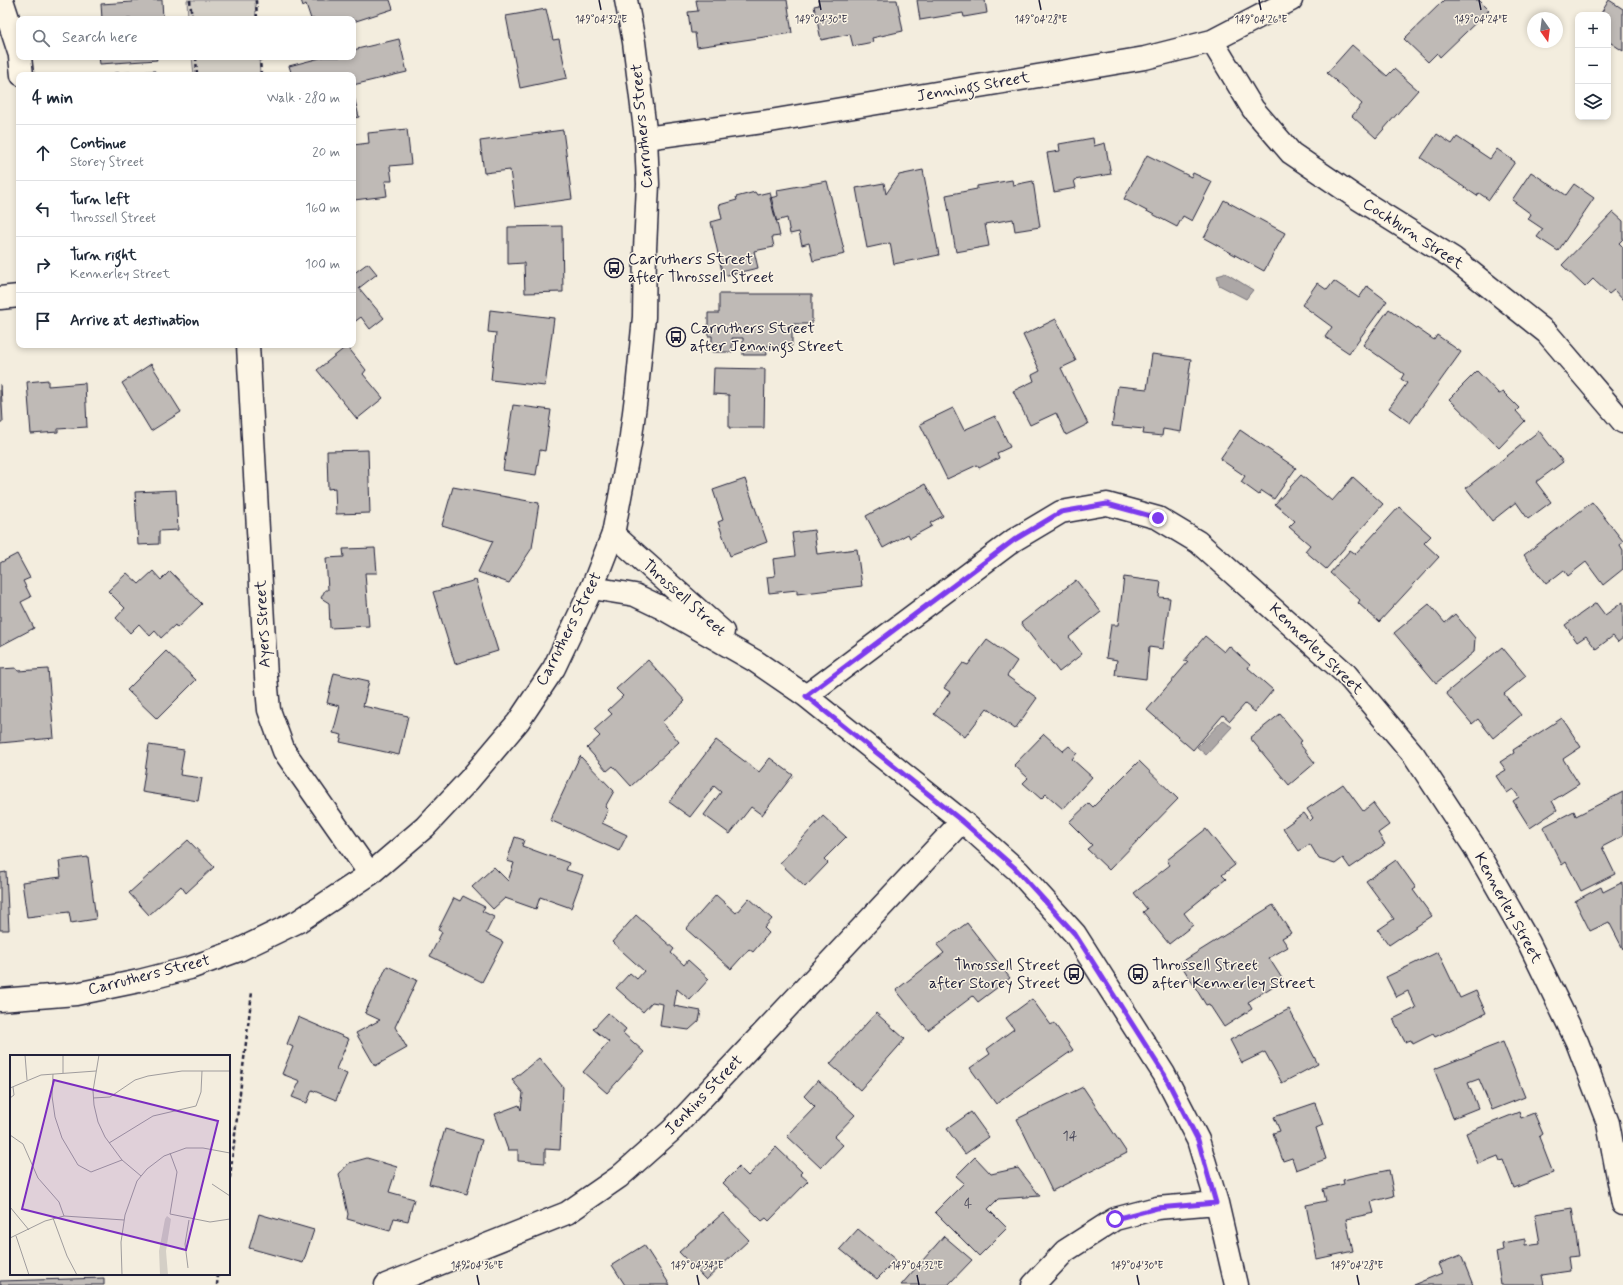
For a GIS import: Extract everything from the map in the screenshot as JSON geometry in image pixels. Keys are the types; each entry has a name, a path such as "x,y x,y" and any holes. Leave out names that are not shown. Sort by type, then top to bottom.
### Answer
{"street":[{"path":"2,0 16,43"},
{"name":"Carruthers Street","path":"0,1000 76,994 139,981 190,968 239,950 299,921 370,874 425,827 469,780 518,722 554,668 592,588 613,534 630,444 644,317 644,250 648,184 646,138 634,42 626,0"},
{"name":"Jennings Street","path":"646,138 770,121 1121,62 1212,41 1291,0"},
{"name":"Cockburn Street","path":"1212,41 1253,109 1291,153 1357,198 1453,258 1547,333 1623,422"},
{"path":"20,60 22,72"},
{"path":"0,298 16,296"},
{"name":"Ayers Street","path":"248,348 269,710 284,750 370,874"},
{"name":"Kennerley Street","path":"806,696 1014,540 1061,512 1107,504 1158,518 1198,542 1346,674 1414,755 1475,848 1529,943 1577,1042 1608,1123 1623,1204"},
{"name":"Throssell Street","path":"613,534 755,661"},
{"name":"Throssell Street","path":"592,588 635,595 660,607 755,661 806,696 962,821 1018,871 1075,934 1164,1074 1198,1140 1216,1203 1236,1285"},
{"name":"Jenkins Street","path":"386,1285 566,1213 619,1177 672,1130 962,821"},
{"path":"1033,1285 1065,1251 1115,1219 1157,1208 1216,1203"}],"path":[{"path":"190,0 192,16"},
{"path":"256,0 258,16"},
{"path":"196,60 197,72"},
{"path":"260,60 261,72"},
{"path":"230,1177 252,992"},
{"path":"217,1285 218,1275"}],"shaded area":[{"path":"187,0 255,0 256,16 188,16"},
{"path":"192,60 259,60 260,72 194,72"},
{"path":"1224,272 1253,290 1246,299 1219,285 1217,276 1224,274"},
{"path":"1223,720 1232,727 1206,755 1197,747"}],"building":[{"path":"132,0 162,0 163,16 102,16 101,4 132,2"},
{"path":"301,0 390,0 393,9 356,21 356,16 310,16 306,4 303,6"},
{"path":"696,0 787,0 792,33 697,47 695,33 691,33 688,12 698,11"},
{"path":"818,0 897,0 903,31 872,38 873,42 853,46 850,34 821,40 814,6 819,5"},
{"path":"917,0 985,0 987,13 964,17 963,13 920,20"},
{"path":"1444,0 1479,0 1489,10 1440,57 1437,53 1428,62 1404,39"},
{"path":"1609,0 1623,9 1623,51 1611,43 1611,12 1602,12"},
{"path":"546,9 553,40 559,39 567,78 520,88 506,16"},
{"path":"399,39 407,72 356,84 356,72 291,72 289,66 312,60 356,60 356,49"},
{"path":"1352,45 1387,76 1394,69 1418,90 1376,138 1352,116 1362,104 1327,73"},
{"path":"99,60 157,60 100,64"},
{"path":"155,71 155,72 134,72"},
{"path":"356,104 359,117 356,118"},
{"path":"407,129 411,164 390,166 392,181 385,181 387,196 356,200 356,145 369,143 368,133"},
{"path":"563,130 572,199 515,207 510,170 484,173 480,141"},
{"path":"1437,134 1452,144 1457,137 1490,159 1497,149 1515,162 1489,200 1479,193 1477,196 1421,158"},
{"path":"1093,138 1094,146 1105,143 1111,174 1074,180 1076,188 1054,192 1047,153 1060,151 1059,144"},
{"path":"1147,155 1191,177 1193,173 1212,182 1192,221 1183,216 1177,227 1124,199"},
{"path":"923,170 939,255 894,264 890,243 867,248 856,188 884,183 886,194 899,175"},
{"path":"1531,172 1566,195 1574,184 1594,198 1558,251 1537,237 1543,229 1528,219 1531,214 1512,200"},
{"path":"1012,180 1013,185 1033,181 1040,227 1015,231 1013,219 985,224 989,246 956,252 946,195 977,189 977,186"},
{"path":"827,181 845,254 813,261 809,243 802,245 799,232 790,234 787,218 776,221 770,198 778,196 777,190"},
{"path":"755,192 757,195 770,192 780,236 772,237 774,247 754,251 758,268 723,276 711,222 722,219 719,205 737,200 736,197"},
{"path":"1224,200 1285,233 1264,271 1204,238"},
{"path":"1613,212 1623,221 1623,239 1619,243 1623,247 1623,300 1614,290 1609,294 1593,279 1585,287 1562,265"},
{"path":"562,226 563,292 525,293 524,263 508,264 508,227"},
{"path":"368,263 377,274 359,288 384,318 370,329 361,317 356,321 356,272"},
{"path":"1334,281 1359,298 1367,286 1387,301 1349,353 1325,337 1332,327 1302,305 1317,283 1327,290"},
{"path":"719,294 812,294 812,324 792,324 792,346 766,346 767,355 743,355 743,338 732,338 732,352 712,352 712,336 708,336 708,313 719,313"},
{"path":"1389,309 1434,340 1437,335 1461,352 1410,423 1389,408 1407,383 1401,379 1404,374 1363,345"},
{"path":"490,310 554,318 545,386 491,380 496,333 488,332"},
{"path":"1056,319 1076,361 1061,368 1088,424 1066,435 1056,413 1030,425 1013,391 1034,381 1032,375 1040,371 1023,335"},
{"path":"344,348 349,348 366,370 363,374 383,398 357,419 317,370"},
{"path":"1152,354 1191,359 1181,432 1163,429 1162,436 1143,434 1144,429 1112,426 1118,386 1147,389"},
{"path":"151,364 181,412 151,431 122,383"},
{"path":"714,368 765,369 764,428 729,428 729,395 713,394"},
{"path":"1477,371 1499,394 1503,392 1519,408 1516,411 1525,421 1499,448 1449,399"},
{"path":"48,380 48,386 85,383 87,427 58,429 58,432 31,434 27,382"},
{"path":"1,385 3,422 0,422"},
{"path":"513,405 551,410 545,451 540,450 536,475 503,470"},
{"path":"953,408 964,430 995,416 1010,447 997,453 999,458 979,468 977,465 947,479 920,424"},
{"path":"1240,430 1296,468 1274,499 1262,491 1259,495 1241,482 1245,476 1220,459"},
{"path":"1539,431 1563,462 1536,482 1551,502 1528,519 1516,502 1492,521 1466,488"},
{"path":"368,450 370,513 336,514 335,488 328,489 327,451"},
{"path":"1301,475 1332,501 1353,477 1383,504 1326,569 1305,551 1310,545 1289,527 1295,521 1275,504"},
{"path":"745,479 767,542 730,556 718,522 723,520 713,490"},
{"path":"925,484 943,516 930,523 932,526 910,538 908,534 883,548 866,516"},
{"path":"453,487 539,503 532,548 509,583 478,572 493,541 442,525"},
{"path":"176,490 178,530 159,531 159,544 138,545 135,492"},
{"path":"1592,502 1623,541 1620,545 1623,550 1623,569 1603,585 1586,562 1568,576 1564,570 1546,584 1524,555"},
{"path":"1399,507 1431,536 1424,543 1439,557 1379,622 1358,603 1360,600 1330,573 1350,550 1356,554"},
{"path":"814,530 817,554 857,549 862,586 797,594 797,590 769,593 767,577 775,576 773,559 795,556 792,533"},
{"path":"375,548 377,573 365,573 369,626 330,628 329,603 321,598 325,590 328,590 326,558 344,557 343,549"},
{"path":"17,554 30,578 23,581 31,597 21,602 34,628 0,646 0,563"},
{"path":"153,571 161,580 170,571 202,604 177,628 175,625 161,638 155,631 150,636 139,624 130,633 116,618 125,608 108,591 127,573 139,584"},
{"path":"1124,577 1161,582 1159,597 1170,598 1163,649 1149,647 1146,679 1115,675 1117,660 1106,658 1111,625 1118,625"},
{"path":"476,580 498,651 455,664 433,592"},
{"path":"1076,580 1101,612 1069,637 1082,654 1059,672 1021,623"},
{"path":"1623,602 1623,638 1618,642 1613,636 1596,649 1586,636 1577,642 1565,625 1596,603 1605,615"},
{"path":"1429,604 1445,623 1455,614 1475,638 1474,652 1436,683 1394,633"},
{"path":"1205,636 1224,652 1229,646 1250,665 1248,668 1273,690 1255,712 1245,704 1230,721 1223,715 1193,750 1147,710 1188,662 1184,661"},
{"path":"987,640 1017,661 1007,676 1037,698 1015,729 987,708 965,737 934,714 950,692 944,688 963,663 968,665"},
{"path":"1502,647 1526,676 1504,694 1521,715 1493,738 1478,719 1472,724 1446,693"},
{"path":"166,651 196,680 157,719 127,690"},
{"path":"648,660 685,701 662,722 679,742 631,786 613,766 607,771 587,748 600,736 594,730 612,714 608,710 623,696 616,689"},
{"path":"16,668 18,671 48,669 54,738 0,743 0,669"},
{"path":"334,673 369,681 363,706 408,716 399,755 340,742 342,735 333,733 340,706 327,703"},
{"path":"1280,714 1302,741 1299,743 1315,763 1289,785 1250,738"},
{"path":"1562,718 1581,747 1563,759 1579,784 1552,801 1557,810 1530,828 1513,801 1519,797 1513,789 1507,793 1496,776 1506,770 1500,762 1514,753 1513,750"},
{"path":"1044,734 1063,751 1069,746 1077,753 1072,759 1092,777 1063,809 1046,794 1041,799 1023,783 1028,778 1014,765"},
{"path":"716,740 759,772 770,758 793,775 762,815 751,807 730,834 704,815 721,792 714,786 690,817 669,802"},
{"path":"149,745 184,750 180,775 202,778 198,801 142,792"},
{"path":"580,756 614,791 605,807 608,810 602,823 627,835 619,851 550,820"},
{"path":"1139,761 1178,799 1109,870 1087,849 1092,845 1069,822 1089,803 1093,807"},
{"path":"1343,784 1363,811 1373,803 1389,825 1378,833 1385,844 1350,868 1343,858 1335,864 1319,859 1310,844 1299,851 1283,828 1304,813 1310,821 1313,818 1307,809"},
{"path":"1623,792 1623,836 1602,847 1615,874 1581,891 1566,862 1562,865 1543,827 1574,811 1576,816"},
{"path":"823,816 846,837 824,859 828,863 805,887 780,863"},
{"path":"1206,829 1235,865 1222,875 1226,879 1184,913 1193,925 1169,944 1143,912 1147,909 1134,893 1170,865 1167,860"},
{"path":"515,837 524,840 522,846 569,863 566,870 583,875 571,908 540,897 536,909 505,898 493,909 472,887 494,867 508,881 514,863 507,861"},
{"path":"188,840 214,867 186,893 181,886 149,915 129,893"},
{"path":"88,857 96,919 71,923 69,912 27,917 22,882 61,877 59,861"},
{"path":"1396,860 1416,888 1413,890 1432,916 1389,945 1378,930 1394,919 1366,881"},
{"path":"6,872 9,930 0,930 0,873"},
{"path":"1623,882 1623,949 1609,922 1590,931 1575,901 1601,887 1603,892"},
{"path":"716,895 736,913 749,898 772,919 764,928 769,933 753,952 749,949 731,969 686,929"},
{"path":"463,896 485,907 482,911 494,917 486,933 503,942 482,982 430,956 442,932 438,930 454,898 460,901"},
{"path":"1273,905 1291,933 1282,938 1288,947 1269,958 1283,980 1248,1002 1252,1009 1224,1027 1209,1004 1206,1005 1180,963"},
{"path":"636,915 674,949 671,953 684,965 688,960 709,979 690,1000 677,989 674,1006 701,1011 699,1021 689,1030 660,1026 663,1004 652,1002 643,1012 616,988 630,973 637,979 644,971 612,942"},
{"path":"967,923 1010,978 978,1002 973,996 928,1030 896,990 944,953 937,945"},
{"path":"1438,952 1460,998 1476,991 1486,1013 1435,1037 1433,1034 1413,1044 1411,1040 1405,1042 1393,1019 1416,1008 1408,991 1396,997 1386,977"},
{"path":"387,966 417,980 395,1027 407,1048 375,1066 356,1033 380,1020 365,1013"},
{"path":"1032,999 1051,1025 1054,1023 1073,1050 996,1104 970,1068 990,1054 987,1049 1014,1029 1006,1018"},
{"path":"1289,1009 1318,1064 1282,1083 1265,1052 1242,1063 1230,1040"},
{"path":"608,1013 626,1029 623,1033 644,1052 607,1093 583,1072 609,1042 593,1029"},
{"path":"876,1013 905,1039 860,1090 830,1064"},
{"path":"298,1017 349,1039 336,1069 347,1074 336,1100 312,1090 307,1103 292,1097 300,1081 282,1074 293,1047 287,1044"},
{"path":"1503,1042 1525,1097 1492,1110 1479,1079 1468,1083 1478,1108 1453,1118 1434,1069"},
{"path":"539,1058 563,1087 560,1150 545,1149 545,1163 518,1161 518,1150 508,1150 495,1114 519,1105 521,1110 523,1093 512,1080"},
{"path":"818,1080 855,1115 834,1137 843,1145 821,1168 787,1136 815,1107 804,1096"},
{"path":"1083,1087 1127,1153 1052,1191 1017,1119"},
{"path":"1315,1103 1323,1125 1316,1128 1326,1159 1296,1170 1292,1158 1283,1161 1273,1133 1280,1131 1274,1117"},
{"path":"971,1112 989,1137 965,1154 947,1129"},
{"path":"1519,1112 1521,1118 1534,1113 1543,1134 1539,1137 1553,1173 1514,1188 1503,1160 1500,1161 1498,1156 1478,1164 1466,1133"},
{"path":"445,1129 482,1140 467,1194 429,1184"},
{"path":"776,1147 802,1172 800,1174 808,1181 769,1221 766,1218 762,1221 723,1183 739,1167 748,1176"},
{"path":"975,1157 991,1174 1018,1168 1040,1196 998,1199 988,1209 1007,1228 979,1256 935,1212 964,1183 956,1176"},
{"path":"367,1158 397,1167 389,1192 414,1199 408,1221 394,1218 390,1231 347,1219 348,1214 339,1174 349,1163"},
{"path":"1389,1170 1394,1196 1371,1202 1374,1213 1346,1219 1353,1251 1317,1259 1306,1205 1326,1201 1323,1189 1344,1184 1343,1180"},
{"path":"1572,1208 1579,1256 1568,1257 1570,1271 1542,1275 1544,1285 1501,1285 1496,1252 1503,1250 1502,1243 1525,1239 1525,1245 1540,1243 1535,1214"},
{"path":"723,1213 749,1240 706,1280 679,1252"},
{"path":"259,1214 314,1230 303,1263 249,1248"},
{"path":"858,1229 896,1260 877,1279 840,1249"},
{"path":"944,1236 972,1260 948,1285 901,1285"},
{"path":"644,1245 670,1285 625,1285 612,1265"},
{"path":"1461,1255 1473,1285 1413,1285 1442,1273 1438,1264"},
{"path":"104,1278 104,1285 0,1285 0,1281"}],"place":[{"name":"Carruthers Street after Throssell Street","path":"614,268"},
{"name":"Carruthers Street after Jennings Street","path":"676,337"},
{"name":"Throssell Street after Storey Street","path":"1074,974"},
{"name":"Throssell Street after Kennerley Street","path":"1138,974"}],"route":[{"path":"1115,1219 1157,1208 1216,1203 1198,1140 1164,1074 1075,934 1018,871 962,821 806,696 916,612 1014,540 1061,512 1107,504 1158,518"}]}
